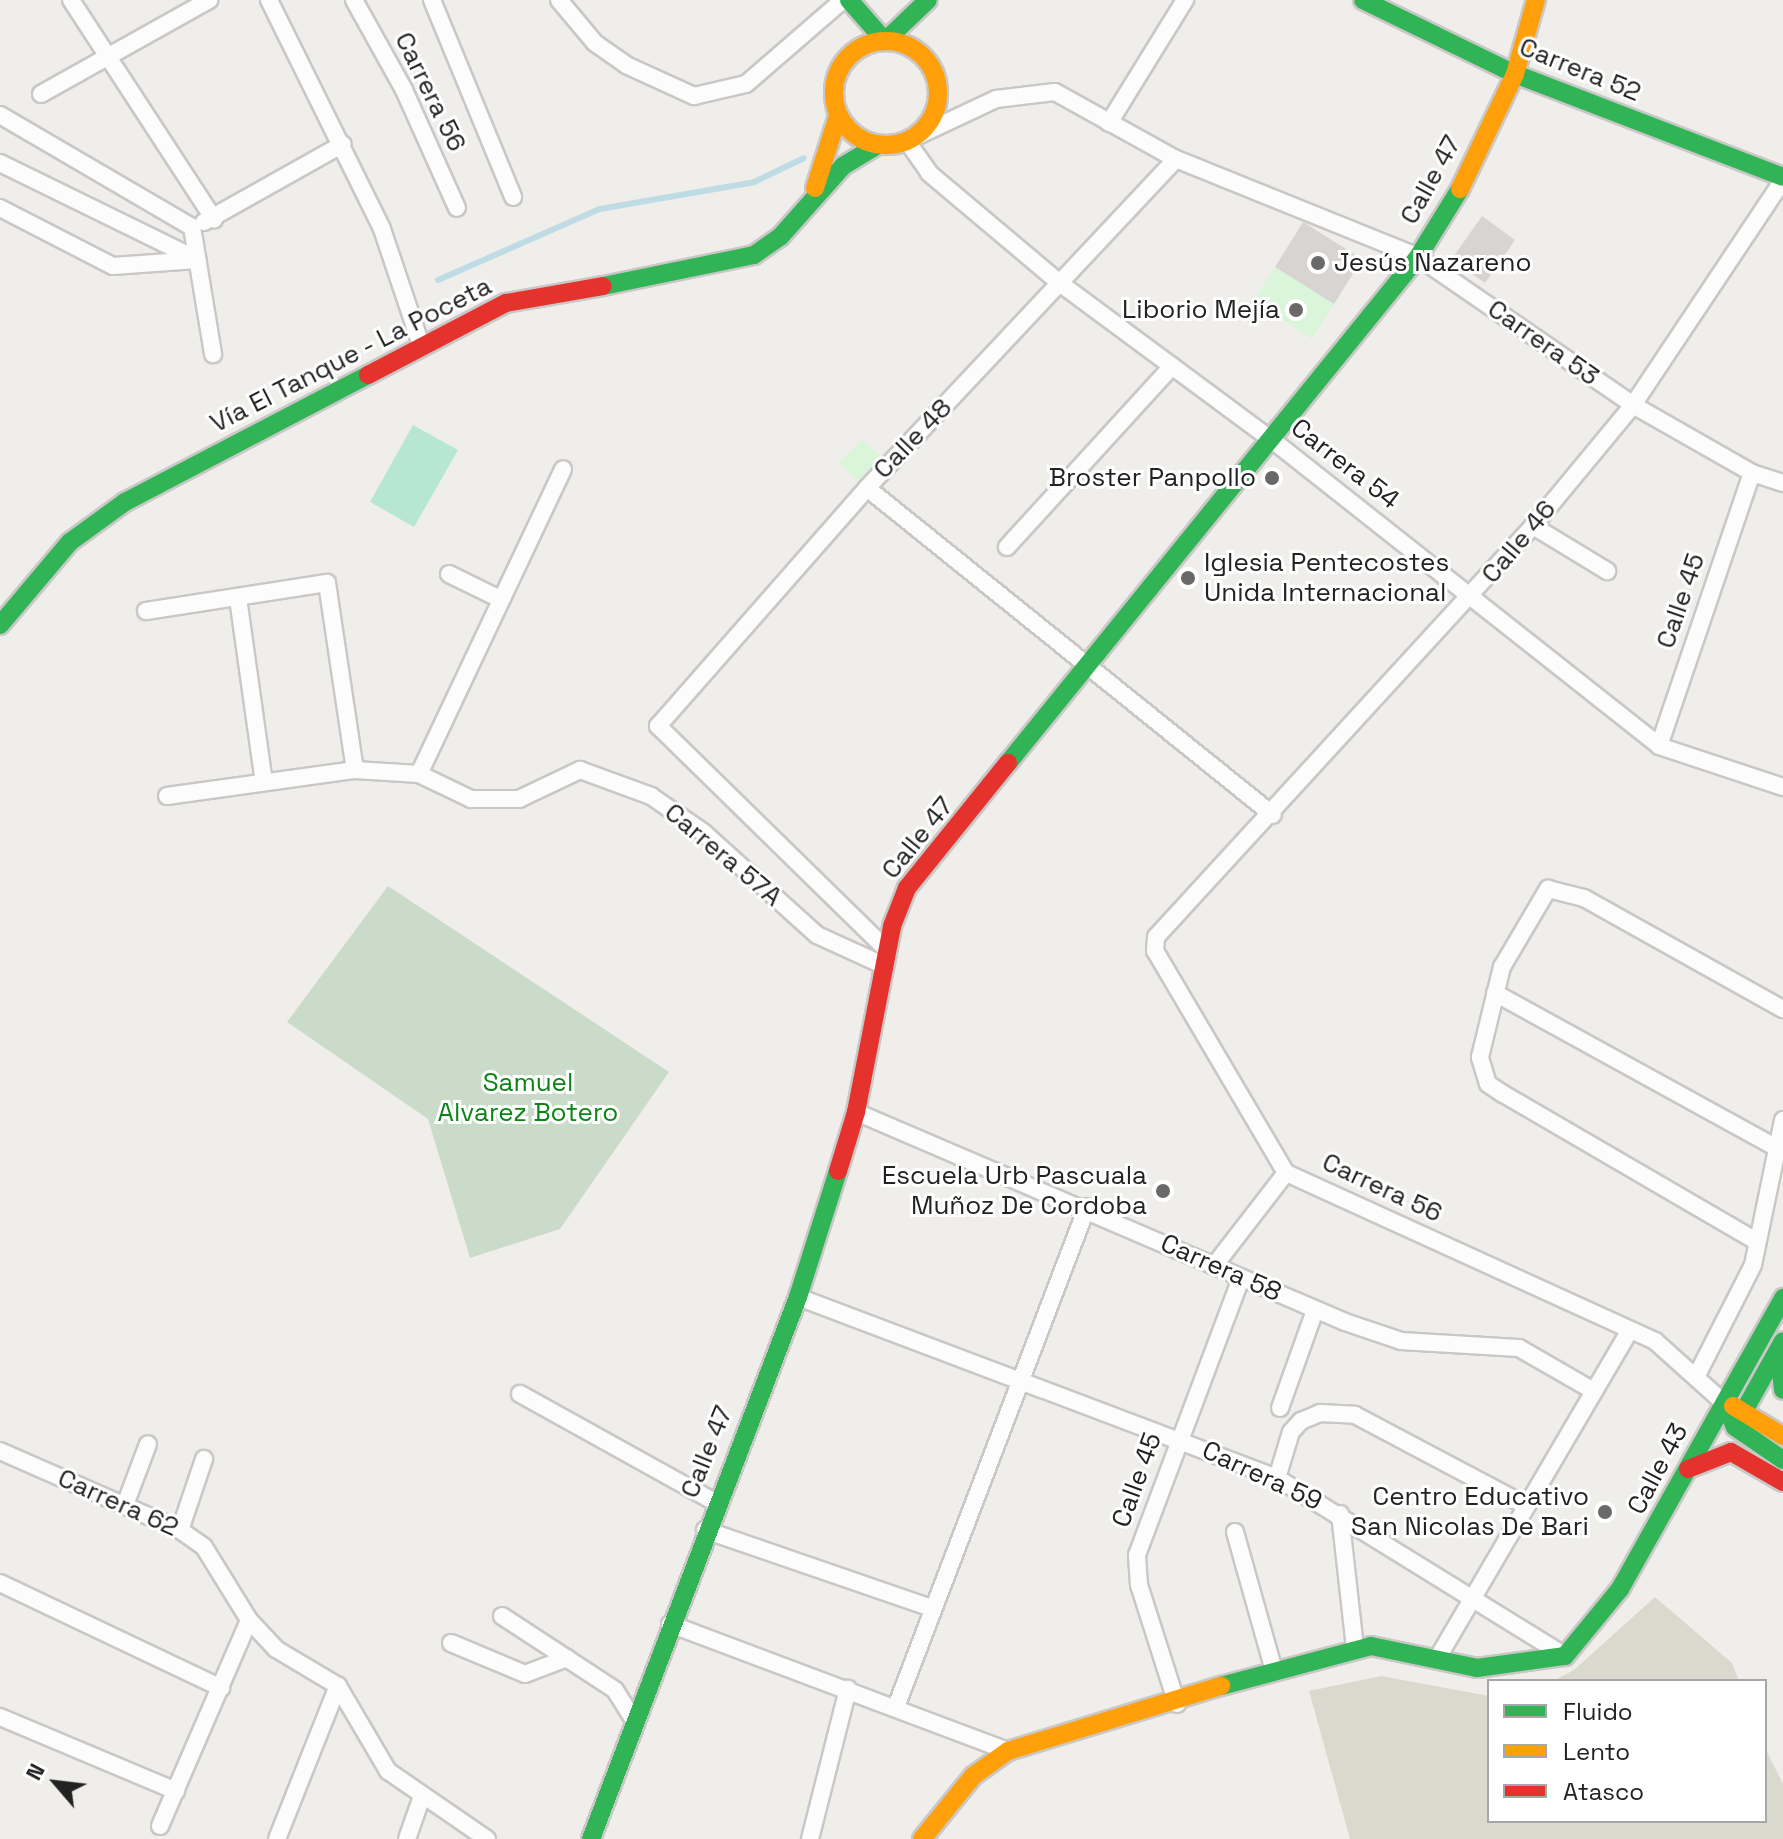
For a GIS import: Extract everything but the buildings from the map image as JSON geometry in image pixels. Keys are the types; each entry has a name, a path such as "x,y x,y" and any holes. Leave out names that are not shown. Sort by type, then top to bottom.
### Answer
{"street":[{"path":"71,0 106,60 214,219"},
{"path":"41,94 209,0"},
{"path":"269,0 343,144 382,229 421,345"},
{"name":"Carrera 56","path":"354,0 404,90 457,208"},
{"path":"432,0 513,197"},
{"path":"559,0 595,43 626,65 674,90 718,94 767,69 846,0"},
{"path":"846,0 885,41 920,54 935,77 936,105 909,140 878,145 855,135 838,116 836,78 860,48 885,41 929,0"},
{"path":"846,0 860,48"},
{"path":"920,54 929,0"},
{"path":"1109,123 1185,0"},
{"name":"Carrera 52","path":"1363,0 1395,8 1515,74 1783,178"},
{"name":"Calle 47","path":"591,1839 715,1502 798,1297 856,1112 883,952 907,888 1418,257 1457,196 1515,74 1536,0"},
{"name":"Carrera 53","path":"909,140 996,99 1034,90 1084,105 1109,123 1176,159 1418,257 1633,405 1752,473 1783,483"},
{"path":"0,115 192,227 213,354"},
{"name":"Vía El Tanque - La Poceta","path":"810,200 838,116"},
{"name":"Carrera 54","path":"909,140 929,173 1061,284 1271,439 1659,746 1780,787"},
{"path":"192,227 214,219 343,144"},
{"name":"Vía El Tanque - La Poceta","path":"0,625 37,576 102,517 421,345 526,297 724,265 754,255 780,237 843,166 878,145"},
{"name":"Calle 48","path":"883,952 658,726 867,488 1176,159"},
{"path":"0,163 198,260"},
{"name":"Calle 46","path":"1181,906 1273,815 1473,598 1533,526 1633,405 1783,178"},
{"path":"0,208 113,266 198,260"},
{"path":"1007,547 1172,366"},
{"path":"419,774 563,469"},
{"name":"Calle 45","path":"1659,746 1752,473"},
{"path":"867,488 1091,664 1273,815"},
{"path":"1533,526 1607,571"},
{"path":"449,574 500,599"},
{"path":"146,611 327,583 355,770"},
{"path":"238,598 264,782"},
{"name":"Carrera 57A","path":"167,796 355,770 419,774 471,799 519,799 580,770 651,796 703,832 817,935 852,953 883,952"},
{"path":"1756,1241 1488,1084 1480,1057 1495,993 1537,900 1548,889 1584,898 1780,1007"},
{"name":"Carrera 56","path":"1181,906 1156,937 1155,951 1286,1173 1630,1330 1698,1373 1723,1402 1735,1427 1783,1460"},
{"path":"852,953 883,952"},
{"path":"1495,993 1773,1146"},
{"name":"Carrera 58","path":"856,1112 1087,1207 1315,1310 1401,1341 1519,1348 1592,1390"},
{"path":"1698,1373 1744,1289 1773,1146 1783,1120"},
{"path":"1214,1266 1286,1173"},
{"path":"896,1707 1087,1207"},
{"name":"Calle 45","path":"1177,1704 1136,1573 1179,1439 1241,1278"},
{"name":"Carrera 59","path":"798,1297 1277,1478 1340,1514 1565,1656"},
{"name":"Calle 43","path":"1565,1656 1620,1589 1783,1298"},
{"path":"1280,1408 1315,1310"},
{"path":"1437,1659 1471,1595 1630,1330"},
{"path":"1782,1342 1777,1370 1783,1390"},
{"path":"1735,1427 1782,1342"},
{"path":"520,1394 715,1502"},
{"name":"Carrera 56","path":"1723,1402 1745,1410 1783,1436"},
{"path":"1277,1478 1291,1432 1320,1413 1355,1415 1525,1505"},
{"path":"125,1505 148,1444"},
{"name":"Carrera 62","path":"0,1451 180,1530 204,1547 249,1620 276,1649 338,1686 388,1771 421,1799 487,1839"},
{"path":"1688,1469 1731,1452 1783,1482"},
{"path":"180,1530 204,1459"},
{"path":"1340,1514 1355,1648"},
{"path":"705,1530 932,1608"},
{"path":"1235,1532 1274,1671"},
{"path":"0,1583 221,1688"},
{"path":"502,1616 615,1690 635,1722"},
{"path":"160,1826 249,1620"},
{"path":"670,1624 1008,1751"},
{"path":"451,1643 525,1674 567,1658"},
{"path":"922,1839 973,1776 1008,1751 1177,1704 1274,1671 1355,1648 1388,1646 1477,1668 1565,1656"},
{"path":"277,1839 338,1686"},
{"path":"810,1839 848,1689"},
{"path":"615,1690 645,1694"},
{"path":"0,1717 176,1791"},
{"path":"407,1839 421,1799"}],"shaded area":[{"path":"1655,1597 1732,1663 1738,1679 1557,1679 1574,1670"},
{"path":"1381,1676 1487,1696 1487,1823 1767,1823 1767,1752 1783,1784 1783,1839 1350,1839 1309,1691"}],"green space":[{"name":"Liborio Mejía","path":"1275,267 1334,304 1312,339 1253,301"},
{"path":"413,425 458,450 414,527 370,502"},
{"path":"862,440 884,459 860,482 838,463"},
{"name":"Samuel Alvarez Botero","path":"388,886 669,1072 560,1229 470,1258 428,1119 287,1022"}],"waterway":[{"path":"438,280 600,209 754,182 804,158"}],"traffic: fast":[{"path":"849,0 885,41 928,0"},
{"path":"1363,0 1515,74 1783,177"},
{"path":"603,286 754,255 780,237 843,166 878,145"},
{"path":"1008,763 1418,257 1460,189"},
{"path":"0,625 70,542 125,502 368,375"},
{"path":"591,1839 798,1297 838,1171"},
{"path":"1221,1686 1371,1646 1477,1668 1565,1656 1620,1589 1783,1298"},
{"path":"1735,1427 1783,1341"},
{"path":"1779,1352 1783,1390"},
{"path":"1729,1414 1735,1427 1783,1460"}],"traffic: slow":[{"path":"1460,189 1515,74 1536,0"},
{"path":"886,41 906,45 923,56 934,73 938,93 934,113 923,130 906,141 886,145 866,141 849,130 838,113 834,93 838,73 849,56 866,45 886,41"},
{"path":"815,188 838,116"},
{"path":"1733,1406 1783,1436"},
{"path":"922,1839 973,1776 1008,1751 1221,1686"}],"traffic: jam":[{"path":"368,375 506,303 603,286"},
{"path":"838,1171 856,1112 892,926 907,888 1008,763"},
{"path":"1688,1469 1731,1452 1783,1482"}],"place":[{"name":"Jesús Nazareno","path":"1318,263"},
{"name":"Liborio Mejía","path":"1296,310"},
{"name":"Broster Panpollo","path":"1272,478"},
{"name":"Iglesia Pentecostes Unida Internacional","path":"1188,578"},
{"name":"Escuela Urb Pascuala Muñoz De Cordoba","path":"1163,1191"},
{"name":"Centro Educativo San Nicolas De Bari","path":"1605,1512"}]}
